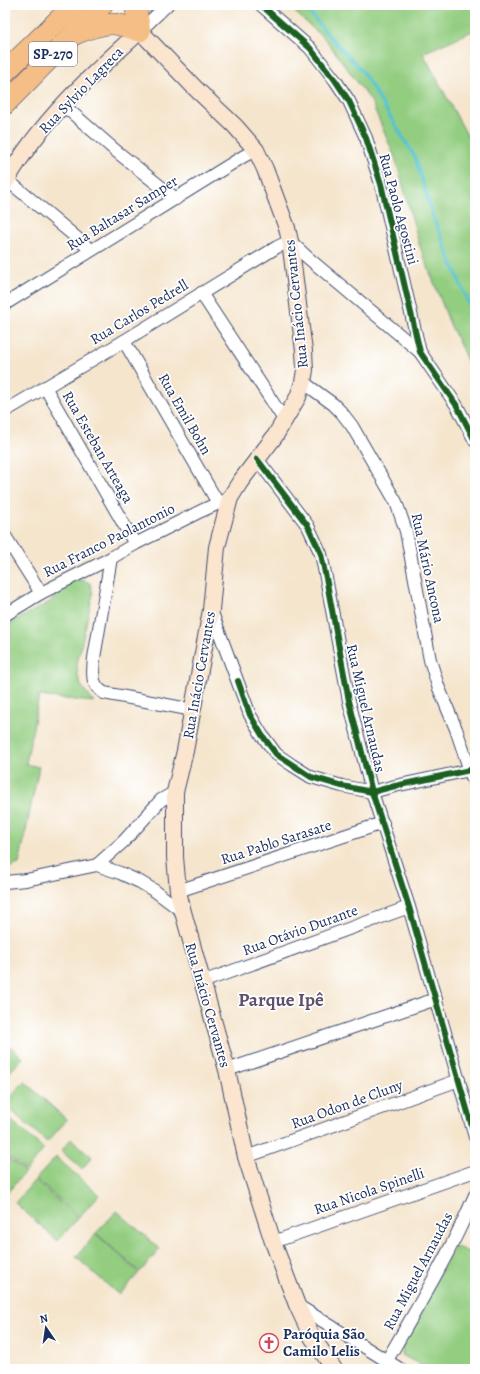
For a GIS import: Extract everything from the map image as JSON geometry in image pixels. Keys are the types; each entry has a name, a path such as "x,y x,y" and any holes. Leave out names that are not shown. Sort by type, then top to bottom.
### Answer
{"highway":[{"name":"SP-270","path":"5,72 74,5"},
{"name":"SP-270","path":"5,104 102,5"},
{"path":"69,37 85,30 106,24 116,24 140,31 135,5"}],"main road":[{"name":"Rua Sylvio Lagreca","path":"6,181 34,140 63,105 101,66 140,31"},
{"name":"Rua Inácio Cervantes","path":"140,31 196,89 235,126 256,150 265,169 287,228 290,241 304,351 305,370 303,382 298,397 275,436 240,482 224,500 211,610 193,710 175,792 175,857 178,891 227,1070 246,1157 273,1242 297,1305 312,1337 334,1369"}],"street":[{"name":"Rua Sylvio Lagreca","path":"140,31 167,5"},
{"name":"Rua Paolo Agostini","path":"261,5 310,48 335,80 352,107 366,138 382,184 420,352 457,406 475,441"},
{"path":"63,105 116,151 176,199"},
{"name":"Rua Baltasar Samper","path":"5,304 256,150"},
{"path":"6,181 91,250"},
{"path":"290,241 420,352"},
{"name":"Rua Carlos Pedrell","path":"5,411 290,241"},
{"path":"202,293 285,421"},
{"name":"Rua Emil Bohn","path":"124,341 224,500"},
{"name":"Rua Mário Ancona","path":"303,382 333,404 342,413 352,426 396,502 406,531 430,660 438,686 473,771 475,786"},
{"name":"Rua Esteban Arteaga","path":"45,387 135,544"},
{"name":"Rua Miguel Arnaudas","path":"257,459 308,526 321,554 349,701 372,792 409,907 475,1137"},
{"name":"Rua Franco Paolantonio","path":"5,615 41,593 224,500"},
{"path":"5,536 41,593"},
{"path":"111,558 94,658 92,674 94,684 104,693 193,710"},
{"path":"211,610 250,715 276,754 312,777 342,786 372,792 473,771"},
{"path":"97,866 124,841 161,800 175,792"},
{"name":"Rua Pablo Sarasate","path":"178,891 383,823"},
{"path":"5,882 26,880 97,866 120,873 140,882 155,891 183,912"},
{"name":"Rua Otávio Durante","path":"202,982 409,907"},
{"path":"227,1070 436,999"},
{"name":"Rua Odon de Cluny","path":"246,1157 459,1080"},
{"name":"Rua Nicola Spinelli","path":"273,1242 475,1171"},
{"name":"Rua Miguel Arnaudas","path":"386,1362 460,1228 475,1195"},
{"path":"297,1305 386,1362 400,1369"}],"green space":[{"path":"287,5 475,5 475,30 423,53 475,150 475,377 450,324 419,244 396,160 371,101 326,40"},
{"path":"72,580 82,580 90,583 93,594 77,664 79,681 86,693 94,702 39,696 26,764 39,767 19,864 5,869 5,626 48,603"},
{"path":"5,1042 23,1058 5,1077"},
{"path":"24,1081 67,1120 47,1142 5,1105 5,1103"},
{"path":"5,1115 44,1149 26,1171 5,1153"},
{"path":"71,1139 92,1157 82,1169 61,1151"},
{"path":"5,1155 25,1172 8,1192 5,1190"},
{"path":"56,1157 99,1195 79,1217 36,1179"},
{"path":"35,1180 78,1218 58,1241 15,1203"},
{"path":"117,1211 160,1249 140,1272 96,1233"},
{"path":"96,1234 139,1273 119,1295 76,1257"},
{"path":"455,1246 475,1255 475,1369 428,1369 402,1355 402,1344"}],"waterway":[{"path":"303,5 362,71 415,157 433,217 475,319"}],"cycle path":[{"path":"261,5 310,48 349,101 366,138 381,184 420,352 457,406 475,441"},
{"path":"257,459 308,526 321,554 349,701 372,792 409,907 475,1137"},
{"path":"238,681 250,715 276,754 311,777 342,786 372,792 470,770 475,771"}],"place":[{"name":"Paróquia São Camilo Lelis","path":"269,1343"}],"district":[{"name":"Parque Ipê","path":"281,999"}]}
